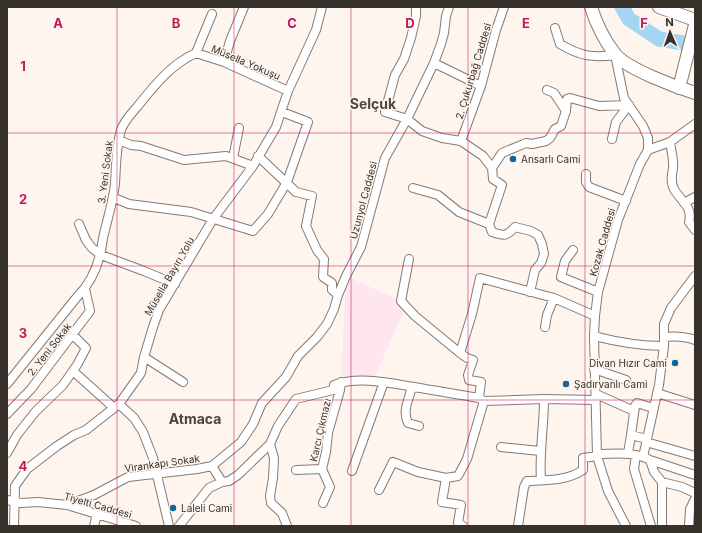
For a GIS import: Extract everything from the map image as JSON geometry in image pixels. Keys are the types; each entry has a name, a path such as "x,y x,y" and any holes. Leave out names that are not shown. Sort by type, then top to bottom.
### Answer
{"main road":[{"path":"591,7 596,22 615,55 630,66 680,82 695,93"},
{"path":"660,7 695,24 680,82"}],"street":[{"path":"224,62 230,41 244,7"},
{"name":"Müsella Bayırı Yolu","path":"14,526 10,501 15,486 27,469 57,446 74,435 86,430 116,405 141,373 152,327 159,310 213,219 253,166 276,128 288,91 316,30 322,7"},
{"path":"416,7 416,16 411,38 404,59 395,75 385,112 407,119 422,131 442,138 461,142 483,156 492,168 493,179 502,185 489,224 492,232 504,235 508,234 515,227 538,235 544,254 535,270 530,292"},
{"name":"Uzunyol Caddesi","path":"304,350 317,338 327,324 334,309 338,295 361,247 384,158 407,119 434,63 444,33 446,16 449,7"},
{"name":"2. Çukurbağ Caddesi","path":"461,142 481,86 496,30 504,7"},
{"path":"196,53 212,14"},
{"path":"555,28 560,44 568,49 598,57 615,55 624,98 643,126 648,138 648,150 670,142 695,124"},
{"name":"Müsella Yokuşu","path":"196,53 224,62 288,91"},
{"name":"3. Yeni Sokak","path":"7,384 85,289 95,269 101,255 104,235 114,198 119,140 122,129 151,89 169,71 186,58 196,53"},
{"path":"434,63 481,86"},
{"path":"547,90 554,93 566,111"},
{"path":"492,168 502,153 526,143 539,143 550,138 555,129 561,126 566,111 567,99 570,98 599,106 629,106"},
{"path":"612,139 616,122 629,106"},
{"path":"114,198 129,204 191,212 254,231 268,214 287,182 308,122 282,112"},
{"path":"233,158 239,128"},
{"path":"119,140 131,145 141,146 184,160 226,156 253,166"},
{"path":"670,142 673,168 671,174 673,189 690,209 691,216 689,222 695,230"},
{"name":"Kozak Caddesi","path":"626,526 608,491 597,455 594,369 595,316 598,292 618,220 640,164 648,150"},
{"path":"258,156 296,192 312,196 306,226 317,250 324,259 323,277 332,283 332,290 338,295"},
{"path":"586,174 586,182 589,187 626,201"},
{"path":"413,188 438,195 459,212 489,224"},
{"path":"684,203 695,198"},
{"path":"79,224 86,240 92,248 101,255 144,270 175,284"},
{"path":"574,250 565,261 561,277 598,292"},
{"path":"379,490 393,462 418,472 446,478 458,476 466,459 473,434 480,417 481,382 469,380 468,374 473,360 460,353 424,324 401,301 409,259"},
{"path":"651,526 634,469 646,440 657,394 664,342 664,324 671,308 695,276"},
{"path":"460,353 472,314 480,278 554,298 595,316"},
{"name":"2. Yeni Sokak","path":"7,414 31,389 90,311 85,289"},
{"path":"545,327 547,315 554,298"},
{"path":"7,453 17,435 36,411 63,385 86,348 73,335"},
{"path":"594,336 644,346 684,336 695,340"},
{"name":"Virankapı Sokak","path":"67,504 94,495 112,484 128,477 197,470 212,466 241,442 254,424 262,403 286,377 298,356 304,350"},
{"path":"144,357 183,382"},
{"path":"594,369 626,380"},
{"path":"73,371 134,418 143,432 153,458 169,526"},
{"path":"179,526 209,488 222,482 229,481 238,475 270,444 278,426 296,399 333,390 334,385 341,382 384,382 481,400 596,397 634,412"},
{"name":"Karcı Çıkmazı","path":"323,503 330,486 322,469 328,433 341,382"},
{"path":"352,471 384,382"},
{"path":"412,387 405,411 405,418 408,423 420,426"},
{"path":"657,394 695,405"},
{"path":"541,480 540,451 544,399"},
{"path":"653,408 637,403 635,406 631,435 639,456 662,482 682,487 695,493"},
{"path":"631,435 695,456"},
{"path":"270,444 274,458 270,496 271,503 282,513 287,526"},
{"path":"501,447 540,451"},
{"path":"518,526 524,487 527,481 569,476 579,473 583,470 582,458 597,455 616,454 639,456 695,475"},
{"path":"212,466 222,482"},
{"path":"296,470 322,469"},
{"path":"446,478 442,502 461,505 458,522 463,526"},
{"path":"662,482 662,526"},
{"path":"688,526 695,499"},
{"name":"Tiyelti Caddesi","path":"10,501 67,504 136,526"},
{"path":"94,526 97,514"}],"shaded area":[{"path":"346,276 401,301 406,306 373,381 341,382"}],"waterway":[{"path":"622,7 629,19 659,39 695,45"}],"place":[{"name":"Ansarlı Cami","path":"513,159"},
{"name":"Divan Hızır Cami","path":"675,363"},
{"name":"Şadırvanlı Cami","path":"566,384"},
{"name":"Laleli Cami","path":"173,508"}],"district":[{"name":"Selçuk","path":"373,103"},
{"name":"Atmaca","path":"195,418"}]}
